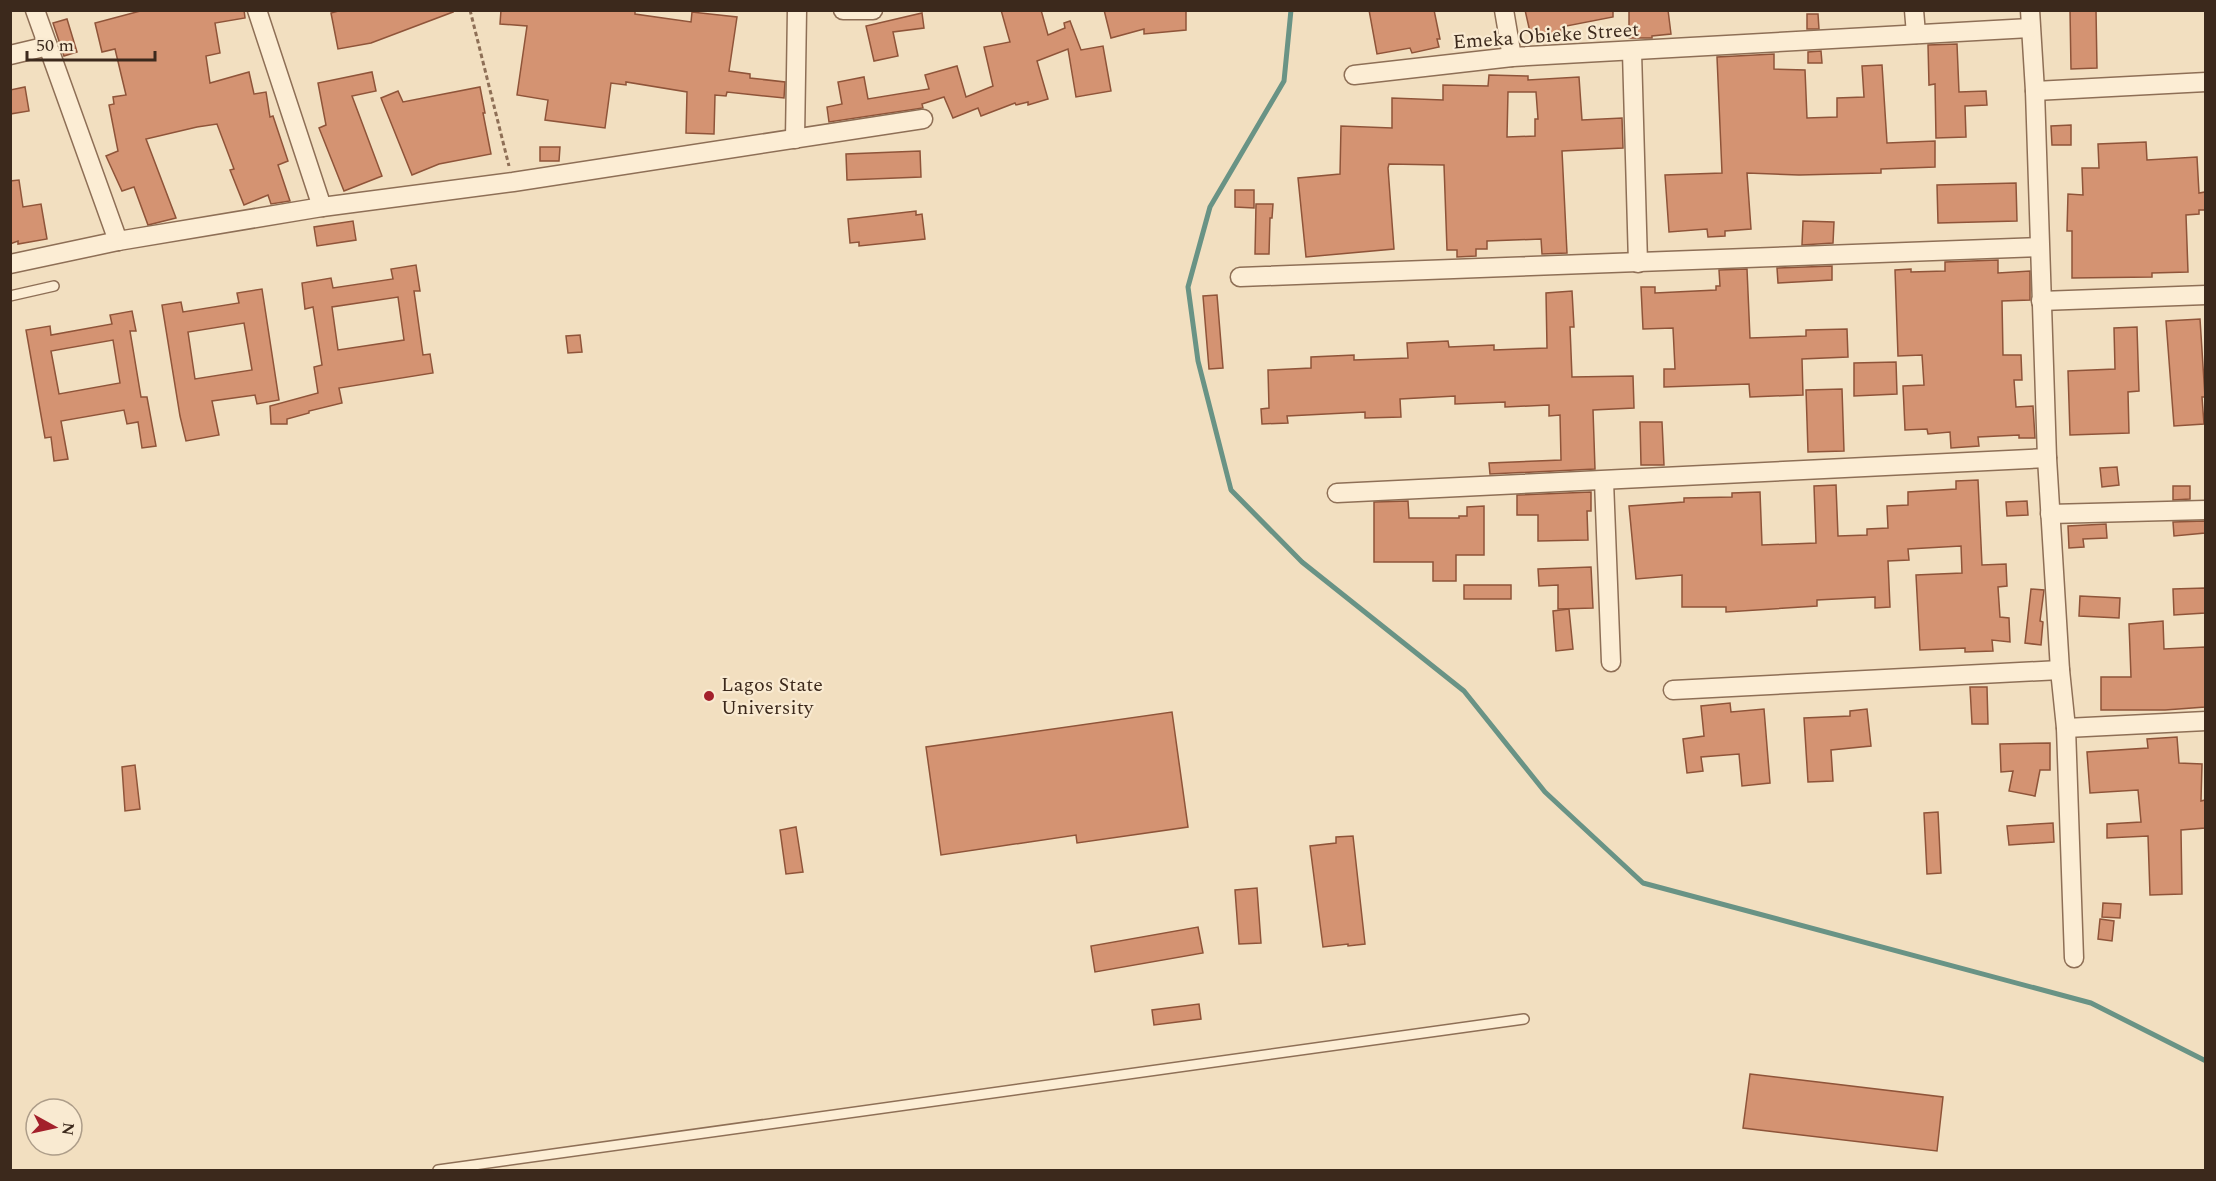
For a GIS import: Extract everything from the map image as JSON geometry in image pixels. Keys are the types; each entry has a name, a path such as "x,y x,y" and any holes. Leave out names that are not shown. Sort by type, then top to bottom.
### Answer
{"street":[{"path":"35,10 117,241"},
{"path":"257,10 322,207"},
{"path":"795,139 797,10"},
{"path":"843,10 873,10"},
{"path":"1504,10 1512,57"},
{"path":"1914,10 1916,34"},
{"path":"2030,19 2035,91 2047,458 2060,670 2066,728 2074,958"},
{"name":"Emeka Obieke Street","path":"1354,75 1512,57 1632,52 1916,34 2030,19"},
{"path":"10,55 48,46"},
{"path":"1632,52 1638,263"},
{"path":"2035,91 2205,81"},
{"path":"10,264 117,241 322,207 513,182 681,154 923,119"},
{"path":"1240,277 2039,247"},
{"path":"2041,301 2205,295"},
{"path":"1337,493 2047,458"},
{"path":"1604,481 1611,662"},
{"path":"2050,514 2205,510"},
{"path":"1673,690 2060,670"},
{"path":"2066,728 2205,721"}],"lane":[{"path":"10,296 54,286"},
{"path":"438,1170 1524,1019"}],"path":[{"path":"470,10 513,182"}],"building":[{"path":"144,10 244,10 245,18 215,23 220,53 206,56 210,83 249,72 254,94 266,92 270,117 273,116 288,161 278,165 290,201 271,204 268,195 244,205 230,170 234,169 217,124 146,139 176,218 148,225 134,187 122,191 106,156 118,151 109,105 114,104 113,97 126,95 115,49 102,52 95,23"},
{"path":"342,10 452,10 453,12 371,43 338,49 331,13"},
{"path":"501,10 635,10 635,14 691,22 692,12 737,17 729,71 750,74 750,78 785,82 784,98 727,92 726,96 715,95 714,134 686,133 687,92 626,82 626,85 611,83 605,128 545,120 548,100 517,95 527,26 500,24"},
{"path":"1001,10 1041,10 1048,35 1065,28 1064,23 1070,21 1081,50 1103,46 1111,91 1076,97 1068,49 1037,61 1048,99 1028,105 1028,102 1016,105 1015,103 981,116 978,108 953,118 944,97 922,104 923,108 829,122 827,107 842,104 838,82 864,77 868,99 929,89 925,75 957,66 966,97 993,86 984,47 1010,42"},
{"path":"1104,10 1186,10 1186,30 1144,34 1144,29 1111,38"},
{"path":"1369,10 1434,10 1440,39 1437,39 1439,47 1412,53 1410,48 1377,54"},
{"path":"1525,10 1613,10 1613,17 1561,27 1562,33 1536,39 1534,31 1530,32"},
{"path":"1629,10 1668,10 1671,34 1652,36 1652,38 1629,38"},
{"path":"2070,10 2096,10 2097,68 2071,69"},
{"path":"922,13 924,28 893,32 898,56 874,61 866,26"},
{"path":"1807,14 1818,14 1819,29 1807,29"},
{"path":"67,19 77,52 64,56 53,23"},
{"path":"1957,44 1959,92 1986,91 1987,105 1965,106 1966,137 1936,138 1935,84 1929,85 1928,45"},
{"path":"1821,51 1822,63 1808,63 1808,52"},
{"path":"1774,54 1774,69 1805,70 1807,118 1837,117 1837,98 1864,97 1862,66 1882,65 1887,143 1935,141 1935,167 1881,169 1881,173 1799,175 1747,173 1751,229 1725,231 1725,236 1708,237 1707,229 1669,232 1665,175 1722,173 1717,57"},
{"path":"372,72 376,91 352,96 382,176 344,191 319,128 326,125 318,83"},
{"path":"1489,75 1528,76 1528,80 1579,77 1582,120 1622,118 1623,148 1562,151 1567,253 1542,254 1541,239 1487,241 1487,249 1476,249 1476,256 1457,257 1457,250 1447,250 1444,165 1389,164 1394,249 1306,257 1298,178 1340,174 1341,126 1392,128 1392,98 1443,100 1443,85 1488,86","holes":["1508,92 1536,92 1538,119 1535,119 1535,136 1507,137"]},
{"path":"25,87 29,111 10,114 10,90"},
{"path":"480,87 491,154 439,164 412,175 381,98 398,91 403,102"},
{"path":"2071,125 2071,145 2052,145 2051,126"},
{"path":"2146,142 2147,160 2197,157 2199,193 2205,192 2205,210 2199,210 2199,214 2186,215 2188,272 2152,273 2152,277 2072,278 2072,231 2067,231 2068,194 2083,195 2082,168 2099,168 2098,144"},
{"path":"540,147 560,147 559,161 540,161"},
{"path":"920,151 921,177 847,180 846,154"},
{"path":"19,180 23,207 41,204 47,239 18,244 18,241 10,244 10,181"},
{"path":"2016,183 2017,221 1938,223 1937,185"},
{"path":"1235,190 1254,190 1254,208 1235,207"},
{"path":"1256,204 1273,204 1272,218 1270,218 1269,254 1255,254"},
{"path":"916,211 916,215 922,214 925,239 859,246 859,242 850,243 848,219"},
{"path":"353,221 356,240 317,246 314,227"},
{"path":"1803,221 1834,222 1833,243 1802,245"},
{"path":"1998,260 1998,273 2030,271 2030,300 2002,301 2003,355 2021,355 2022,380 2014,380 2016,407 2033,406 2035,438 2019,438 2019,435 1978,437 1979,446 1951,448 1950,432 1928,434 1927,429 1905,430 1903,386 1924,385 1922,355 1898,356 1895,270 1945,271 1945,262"},
{"path":"416,265 420,291 414,291 423,355 430,354 433,373 339,388 342,403 287,419 287,424 271,424 270,406 318,393 314,367 322,365 313,307 305,309 302,283 331,278 333,288 393,279 391,269","holes":["398,297 404,340 338,350 332,307"]},
{"path":"1832,266 1832,280 1778,283 1777,268"},
{"path":"1747,269 1750,338 1806,336 1806,330 1847,329 1848,357 1802,359 1803,395 1750,397 1749,384 1664,387 1664,369 1675,369 1673,328 1643,329 1641,287 1655,287 1655,293 1716,290 1716,286 1720,286 1719,270"},
{"path":"262,289 279,400 257,404 255,395 212,401 219,435 186,441 162,305 181,302 183,312 239,303 237,293","holes":["244,323 252,370 195,379 188,332"]},
{"path":"1572,291 1574,327 1570,327 1572,377 1633,376 1634,408 1593,410 1595,469 1490,474 1489,463 1561,460 1560,415 1549,416 1549,405 1505,407 1505,402 1455,404 1455,396 1400,399 1401,417 1365,418 1365,412 1287,416 1288,423 1262,424 1261,409 1269,408 1268,370 1311,368 1311,357 1354,355 1354,360 1408,358 1407,343 1448,341 1449,347 1494,345 1494,350 1547,348 1546,293"},
{"path":"1217,295 1223,368 1209,369 1203,296"},
{"path":"132,311 136,331 130,331 141,397 147,397 156,446 142,448 138,422 127,424 124,410 61,421 68,459 54,461 51,437 45,438 26,330 50,326 51,335 112,324 110,315","holes":["113,340 120,383 59,394 51,351"]},
{"path":"2200,319 2205,397 2202,397 2204,424 2174,426 2166,321"},
{"path":"2137,327 2139,391 2128,392 2129,433 2070,435 2068,371 2115,369 2114,328"},
{"path":"580,335 582,352 568,353 566,336"},
{"path":"1896,362 1897,394 1854,396 1854,363"},
{"path":"1842,389 1844,451 1808,452 1806,390"},
{"path":"1640,422 1662,422 1664,465 1641,465"},
{"path":"2117,467 2119,485 2102,487 2100,468"},
{"path":"1978,480 1982,565 2006,564 2007,586 1998,587 2000,617 2009,618 2010,642 1992,640 1993,651 1965,652 1965,648 1920,650 1916,575 1962,573 1961,546 1908,549 1909,560 1888,561 1890,607 1875,608 1875,597 1817,600 1817,606 1726,612 1726,607 1682,607 1682,575 1636,579 1629,506 1684,502 1684,498 1732,497 1732,493 1760,492 1762,545 1816,543 1814,486 1836,485 1838,536 1867,535 1867,529 1888,528 1887,506 1908,505 1908,492 1956,489 1956,481"},
{"path":"2173,486 2190,486 2190,499 2173,500"},
{"path":"1591,492 1591,511 1587,511 1588,540 1538,541 1538,515 1517,515 1517,495"},
{"path":"1408,501 1409,518 1459,518 1459,516 1467,516 1467,507 1484,506 1484,555 1456,555 1456,581 1433,581 1433,562 1374,562 1374,502"},
{"path":"2027,501 2028,515 2007,516 2006,502"},
{"path":"2205,521 2205,533 2174,536 2173,522"},
{"path":"2106,524 2107,538 2083,539 2084,547 2069,548 2068,526"},
{"path":"1591,567 1593,608 1558,609 1558,585 1539,586 1538,569"},
{"path":"1464,585 1511,585 1511,599 1464,599"},
{"path":"2205,588 2205,613 2174,615 2173,589"},
{"path":"2031,589 2044,590 2040,621 2043,622 2041,645 2025,643"},
{"path":"2080,596 2120,598 2119,618 2079,616"},
{"path":"1569,609 1573,649 1556,651 1553,611"},
{"path":"2163,621 2164,649 2205,647 2205,707 2165,710 2101,710 2101,677 2131,677 2129,624"},
{"path":"1970,687 1987,687 1988,724 1972,724"},
{"path":"1730,703 1731,712 1764,709 1770,783 1742,786 1739,754 1701,757 1703,771 1687,773 1683,739 1704,736 1701,706"},
{"path":"1867,709 1871,746 1831,750 1833,781 1808,782 1804,718 1850,716 1850,711"},
{"path":"1172,712 1188,827 1077,843 1076,835 941,855 926,747"},
{"path":"2177,737 2179,763 2202,764 2201,801 2205,800 2205,828 2181,830 2182,894 2150,895 2148,836 2107,838 2107,824 2141,822 2138,790 2090,793 2087,752 2148,748 2147,739"},
{"path":"2050,743 2050,770 2040,770 2035,796 2009,791 2013,771 2001,772 2000,744"},
{"path":"135,765 140,809 125,811 122,767"},
{"path":"1938,812 1941,873 1927,874 1924,813"},
{"path":"2053,823 2054,842 2009,845 2007,826"},
{"path":"796,827 803,872 786,874 780,830"},
{"path":"1353,836 1365,944 1323,947 1310,846 1336,843 1336,837"},
{"path":"1257,888 1261,943 1239,944 1235,890"},
{"path":"2103,903 2121,904 2120,918 2102,917"},
{"path":"2100,919 2114,921 2112,941 2098,939"},
{"path":"1198,927 1203,953 1095,972 1091,946"},
{"path":"1199,1004 1201,1019 1154,1025 1152,1010"},
{"path":"1750,1074 1943,1097 1937,1151 1743,1128"}],"waterway":[{"path":"1291,10 1284,81 1210,207 1188,287 1198,361 1231,490 1302,562 1464,691 1545,792 1643,883 2091,1003 2206,1061"}],"place":[{"name":"Lagos State University","path":"709,696"}]}
